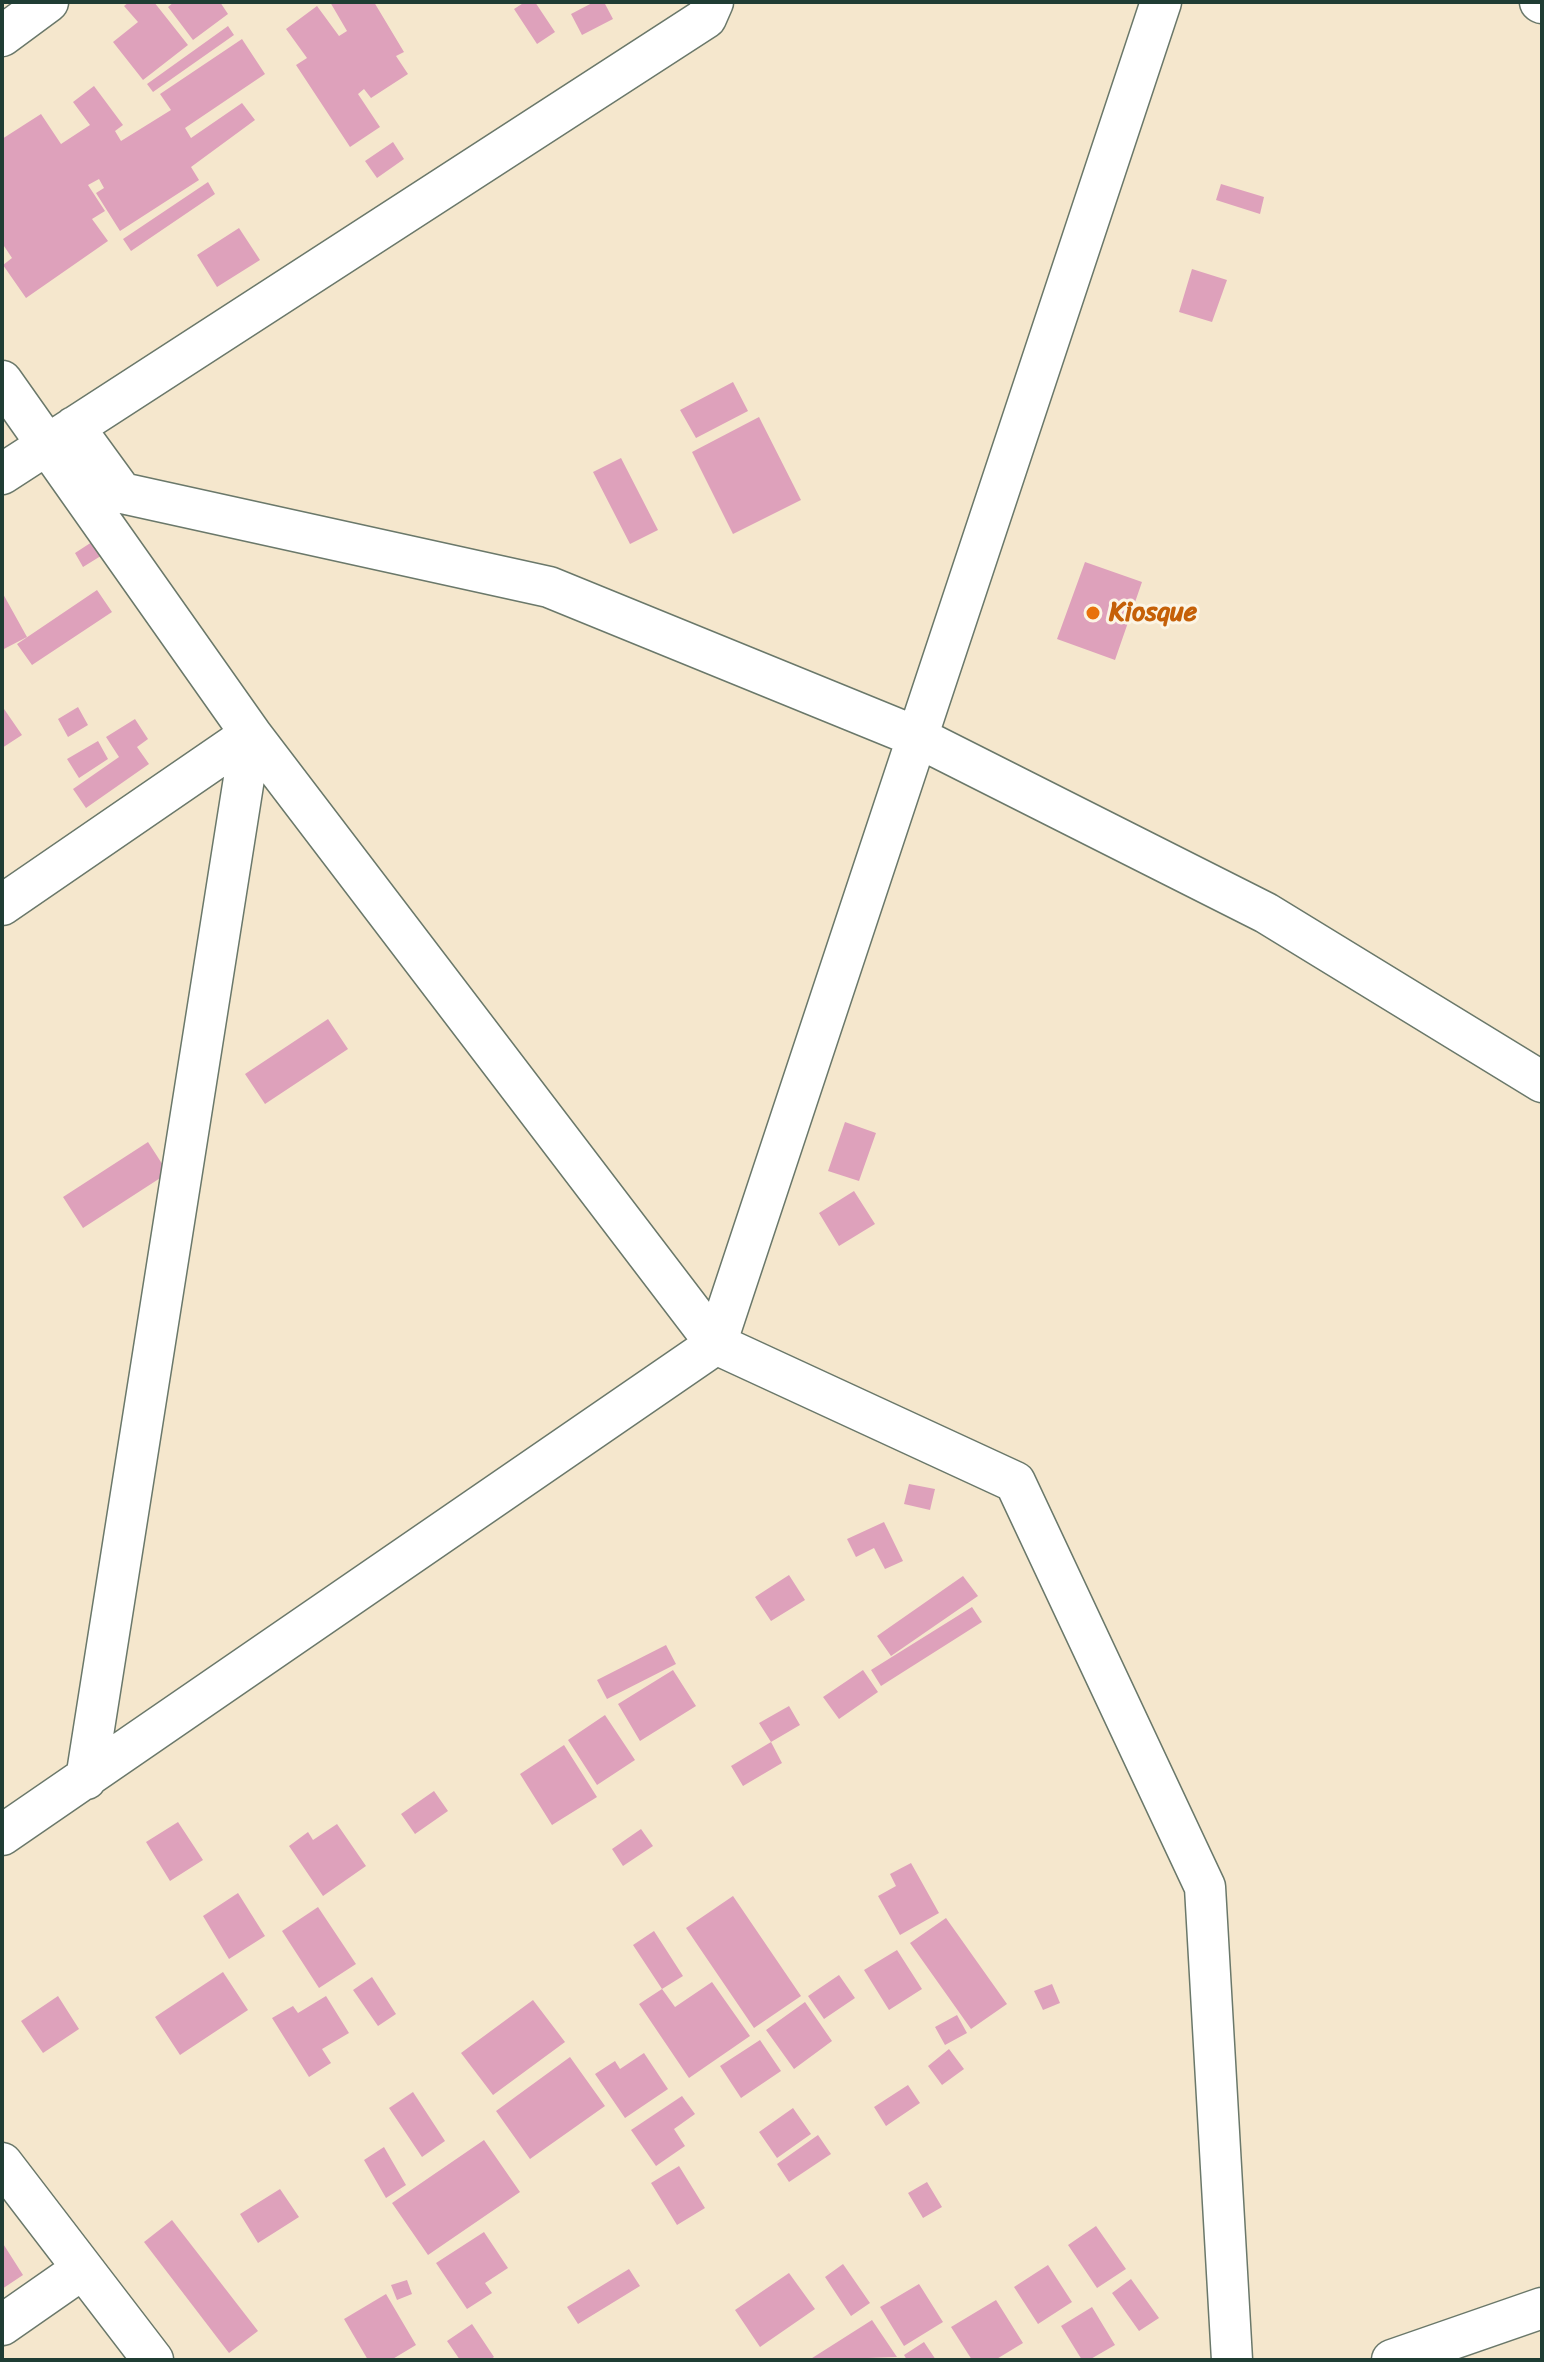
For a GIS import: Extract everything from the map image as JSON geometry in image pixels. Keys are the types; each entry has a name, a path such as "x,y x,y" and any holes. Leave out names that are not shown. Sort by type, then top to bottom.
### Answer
{"street":[{"path":"2,36 48,2"},
{"path":"2,474 706,18 713,2"},
{"path":"2,1835 716,1344 1161,2"},
{"path":"2,381 122,493 549,587 917,737 1266,913 1542,1082"},
{"path":"60,435 251,734 716,1344 1015,1482 1205,1887 1232,2360"},
{"path":"2,905 251,734"},
{"path":"86,1779 251,734"},
{"path":"2,2163 153,2360"},
{"path":"2,2325 81,2270"},
{"path":"1392,2360 1542,2308"}],"building":[{"path":"129,2 154,2 188,45 143,80 113,42 138,22 124,6"},
{"path":"174,2 220,2 228,14 193,40 168,7"},
{"path":"330,2 374,2 404,52 396,56 408,74 371,98 364,89 358,94 380,127 350,147 296,65 307,58 286,29 317,6 339,36 347,31"},
{"path":"525,2 535,2 555,32 537,44 514,9"},
{"path":"594,2 604,2 613,19 582,35 571,14"},
{"path":"228,26 234,35 153,92 147,84"},
{"path":"242,39 265,74 185,128 191,138 242,103 255,120 191,167 199,180 120,231 96,193 104,188 99,179 88,185 105,211 92,219 108,241 26,298 3,265 12,258 2,243 2,139 41,114 61,144 90,125 73,102 94,86 123,125 115,131 121,141 171,110 160,94"},
{"path":"393,142 404,159 377,178 365,161"},
{"path":"208,182 215,194 131,251 123,239"},
{"path":"1221,184 1264,197 1260,214 1216,200"},
{"path":"239,228 260,260 217,287 197,255"},
{"path":"1192,269 1227,280 1212,322 1179,312"},
{"path":"733,382 748,411 696,438 680,410"},
{"path":"759,417 801,500 733,534 692,452"},
{"path":"621,458 658,530 630,544 593,472"},
{"path":"95,540 104,554 83,567 75,553"},
{"path":"1085,562 1142,582 1115,660 1057,639"},
{"path":"97,590 112,612 32,665 17,644"},
{"path":"2,592 27,637 2,650"},
{"path":"2,706 22,735 2,748"},
{"path":"78,707 88,725 68,737 58,719"},
{"path":"135,719 148,739 137,747 149,764 86,808 73,789 119,757 106,737"},
{"path":"98,741 108,759 79,778 67,759"},
{"path":"328,1019 348,1049 265,1104 245,1074"},
{"path":"845,1122 876,1133 859,1181 828,1171"},
{"path":"148,1142 168,1173 83,1228 63,1197"},
{"path":"854,1191 875,1224 839,1246 819,1213"},
{"path":"909,1484 935,1489 930,1510 904,1504"},
{"path":"884,1522 903,1561 885,1569 874,1548 856,1557 847,1539"},
{"path":"789,1575 805,1600 771,1621 755,1597"},
{"path":"963,1576 978,1596 891,1656 877,1636"},
{"path":"972,1607 982,1622 881,1686 871,1670"},
{"path":"666,1645 676,1664 607,1699 597,1680"},
{"path":"673,1670 696,1706 640,1741 618,1704"},
{"path":"863,1670 878,1692 839,1719 823,1697"},
{"path":"789,1706 800,1725 771,1742 759,1723"},
{"path":"605,1715 635,1760 597,1785 568,1740"},
{"path":"771,1742 782,1763 743,1786 731,1766"},
{"path":"564,1745 597,1797 552,1825 520,1774"},
{"path":"434,1791 448,1811 415,1834 401,1814"},
{"path":"178,1822 203,1860 170,1881 146,1842"},
{"path":"337,1824 366,1866 323,1896 289,1846 308,1832 313,1840"},
{"path":"641,1829 653,1846 623,1866 612,1849"},
{"path":"911,1863 939,1913 900,1935 878,1896 896,1886 890,1874"},
{"path":"238,1893 265,1936 229,1959 203,1916"},
{"path":"733,1896 801,1996 754,2028 686,1928"},
{"path":"318,1907 356,1964 319,1988 282,1931"},
{"path":"946,1918 1007,2004 971,2029 910,1943"},
{"path":"654,1931 683,1976 662,1989 633,1945"},
{"path":"897,1950 922,1989 889,2010 864,1970"},
{"path":"223,1972 248,2010 180,2055 155,2017"},
{"path":"839,1975 855,1998 824,2019 808,1996"},
{"path":"372,1977 396,2014 378,2026 353,1990"},
{"path":"712,1982 750,2036 689,2078 639,2004 662,1989 675,2007"},
{"path":"1052,1984 1060,2003 1043,2010 1034,1991"},
{"path":"58,1996 79,2029 43,2053 21,2021"},
{"path":"326,1996 349,2033 322,2049 331,2063 309,2077 272,2018 293,2006 298,2013"},
{"path":"533,2000 565,2042 493,2095 461,2053"},
{"path":"805,2002 832,2041 794,2069 766,2030"},
{"path":"957,2015 967,2033 945,2045 935,2027"},
{"path":"760,2040 781,2071 741,2098 720,2066"},
{"path":"949,2049 964,2069 942,2085 928,2066"},
{"path":"644,2053 668,2089 625,2118 595,2074 615,2061 620,2069"},
{"path":"570,2057 605,2106 530,2159 496,2111"},
{"path":"908,2085 920,2103 886,2126 874,2107"},
{"path":"413,2092 445,2141 422,2157 389,2108"},
{"path":"682,2096 695,2114 674,2129 685,2146 656,2166 631,2130"},
{"path":"793,2108 811,2134 777,2158 759,2132"},
{"path":"818,2135 831,2154 789,2182 777,2164"},
{"path":"484,2140 520,2192 428,2255 392,2203"},
{"path":"384,2147 406,2185 386,2198 364,2160"},
{"path":"679,2166 705,2208 677,2225 651,2183"},
{"path":"927,2182 942,2207 923,2218 908,2193"},
{"path":"280,2189 299,2217 258,2243 240,2214"},
{"path":"172,2220 258,2331 229,2353 144,2242"},
{"path":"1096,2226 1126,2269 1097,2288 1068,2245"},
{"path":"484,2232 508,2268 485,2283 492,2293 467,2309 436,2263"},
{"path":"2,2242 23,2275 2,2289"},
{"path":"843,2264 870,2303 851,2316 825,2277"},
{"path":"1048,2265 1072,2302 1038,2324 1014,2287"},
{"path":"629,2269 640,2286 578,2324 567,2307"},
{"path":"789,2273 815,2309 760,2347 735,2310"},
{"path":"1131,2279 1159,2318 1139,2331 1112,2293"},
{"path":"407,2280 412,2294 397,2300 391,2285"},
{"path":"919,2284 943,2322 904,2346 880,2307"},
{"path":"386,2294 416,2345 391,2360 368,2360 344,2319"},
{"path":"996,2300 1023,2343 995,2360 972,2360 951,2327"},
{"path":"1092,2307 1115,2345 1089,2360 1082,2360 1061,2326"},
{"path":"872,2320 897,2357 809,2360"},
{"path":"472,2324 494,2357 490,2360 460,2360 447,2341"},
{"path":"924,2342 936,2360 907,2360 904,2355"}],"place":[{"name":"Kiosque","path":"1093,613"}]}
